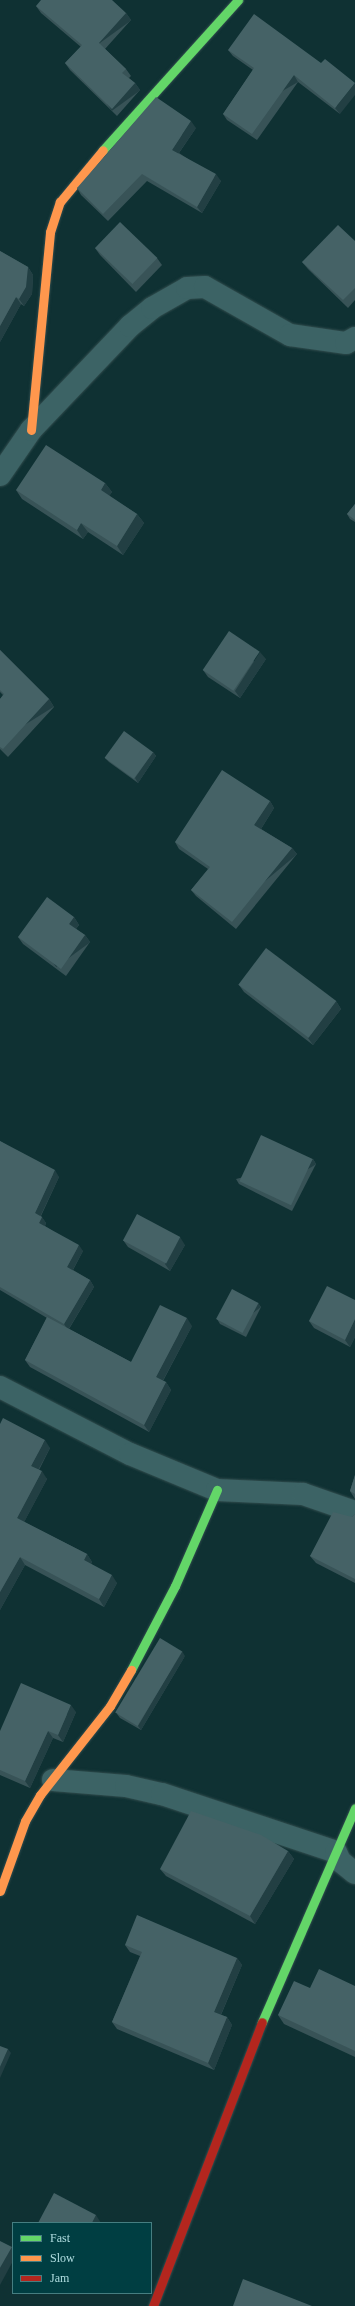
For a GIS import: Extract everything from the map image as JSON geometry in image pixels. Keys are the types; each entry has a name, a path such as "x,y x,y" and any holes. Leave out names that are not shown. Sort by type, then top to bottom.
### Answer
{"street":[{"path":"31,430 50,232 60,202 84,171 238,0"},
{"path":"0,475 31,430 130,326 152,308 187,288 205,287 290,335 352,344"},
{"path":"0,1387 130,1454 217,1490 303,1494 355,1512"},
{"path":"0,1891 25,1821 52,1780 110,1706 175,1586 217,1490"},
{"path":"52,1780 126,1786 162,1794 336,1852 340,1861 355,1873"},
{"path":"153,2306 260,2028 355,1808"}],"building":[{"path":"41,0 112,0 126,13 99,43 126,69 122,73 135,83 112,109 65,63 82,45 36,6"},
{"path":"254,14 321,63 325,59 355,83 335,108 294,75 252,134 223,114 254,68 228,50"},
{"path":"156,97 191,121 172,150 216,174 197,207 142,174 103,214 77,188"},
{"path":"120,222 157,258 132,284 95,248"},
{"path":"338,225 355,241 355,288 343,300 302,262"},
{"path":"0,251 28,267 26,287 19,299 16,297 0,326"},
{"path":"46,445 105,483 101,490 137,514 117,546 81,523 77,530 16,490"},
{"path":"355,504 355,520 347,514"},
{"path":"229,631 260,652 233,691 203,670"},
{"path":"0,650 49,699 3,749 0,747 0,699 4,694 0,690"},
{"path":"124,731 153,752 134,779 105,758"},
{"path":"222,770 270,801 254,825 292,848 232,922 191,890 210,867 175,842"},
{"path":"47,897 74,917 69,924 85,935 61,969 18,937"},
{"path":"266,948 336,1001 309,1038 238,985"},
{"path":"261,1135 313,1159 291,1205 239,1181"},
{"path":"0,1141 55,1170 35,1213 42,1217 39,1223 79,1245 67,1267 90,1280 64,1324 0,1287"},
{"path":"137,1214 180,1237 166,1263 123,1240"},
{"path":"327,1286 355,1300 355,1319 345,1340 309,1321"},
{"path":"232,1289 258,1303 243,1333 216,1319"},
{"path":"160,1305 187,1318 156,1377 166,1382 144,1425 25,1360 47,1317 131,1362"},
{"path":"3,1418 45,1440 31,1466 42,1471 17,1518 87,1554 84,1560 112,1575 99,1599 20,1557 0,1592 0,1424"},
{"path":"355,1475 355,1494 350,1491"},
{"path":"333,1512 352,1517 355,1514 355,1579 310,1556"},
{"path":"160,1638 182,1651 137,1726 115,1713"},
{"path":"21,1683 71,1705 58,1735 48,1731 25,1781 0,1770 0,1731"},
{"path":"191,1811 261,1835 288,1851 250,1916 160,1869"},
{"path":"137,1915 237,1958 214,2012 227,2017 208,2063 112,2022 142,1952 125,1945"},
{"path":"319,1969 355,1986 355,2051 278,2015 294,1981 310,1988"},
{"path":"0,2046 8,2049 0,2067"},
{"path":"54,2193 96,2215 92,2222 39,2222"},
{"path":"0,2241 12,2247 0,2268"},
{"path":"243,2279 312,2306 233,2306"}],"traffic: fast":[{"path":"103,150 238,0"},
{"path":"131,1670 175,1586 217,1490"},
{"path":"262,2022 355,1808"}],"traffic: slow":[{"path":"31,430 50,232 60,202 103,150"},
{"path":"0,1891 25,1821 40,1795 110,1706 131,1670"}],"traffic: jam":[{"path":"153,2306 262,2022"}]}
